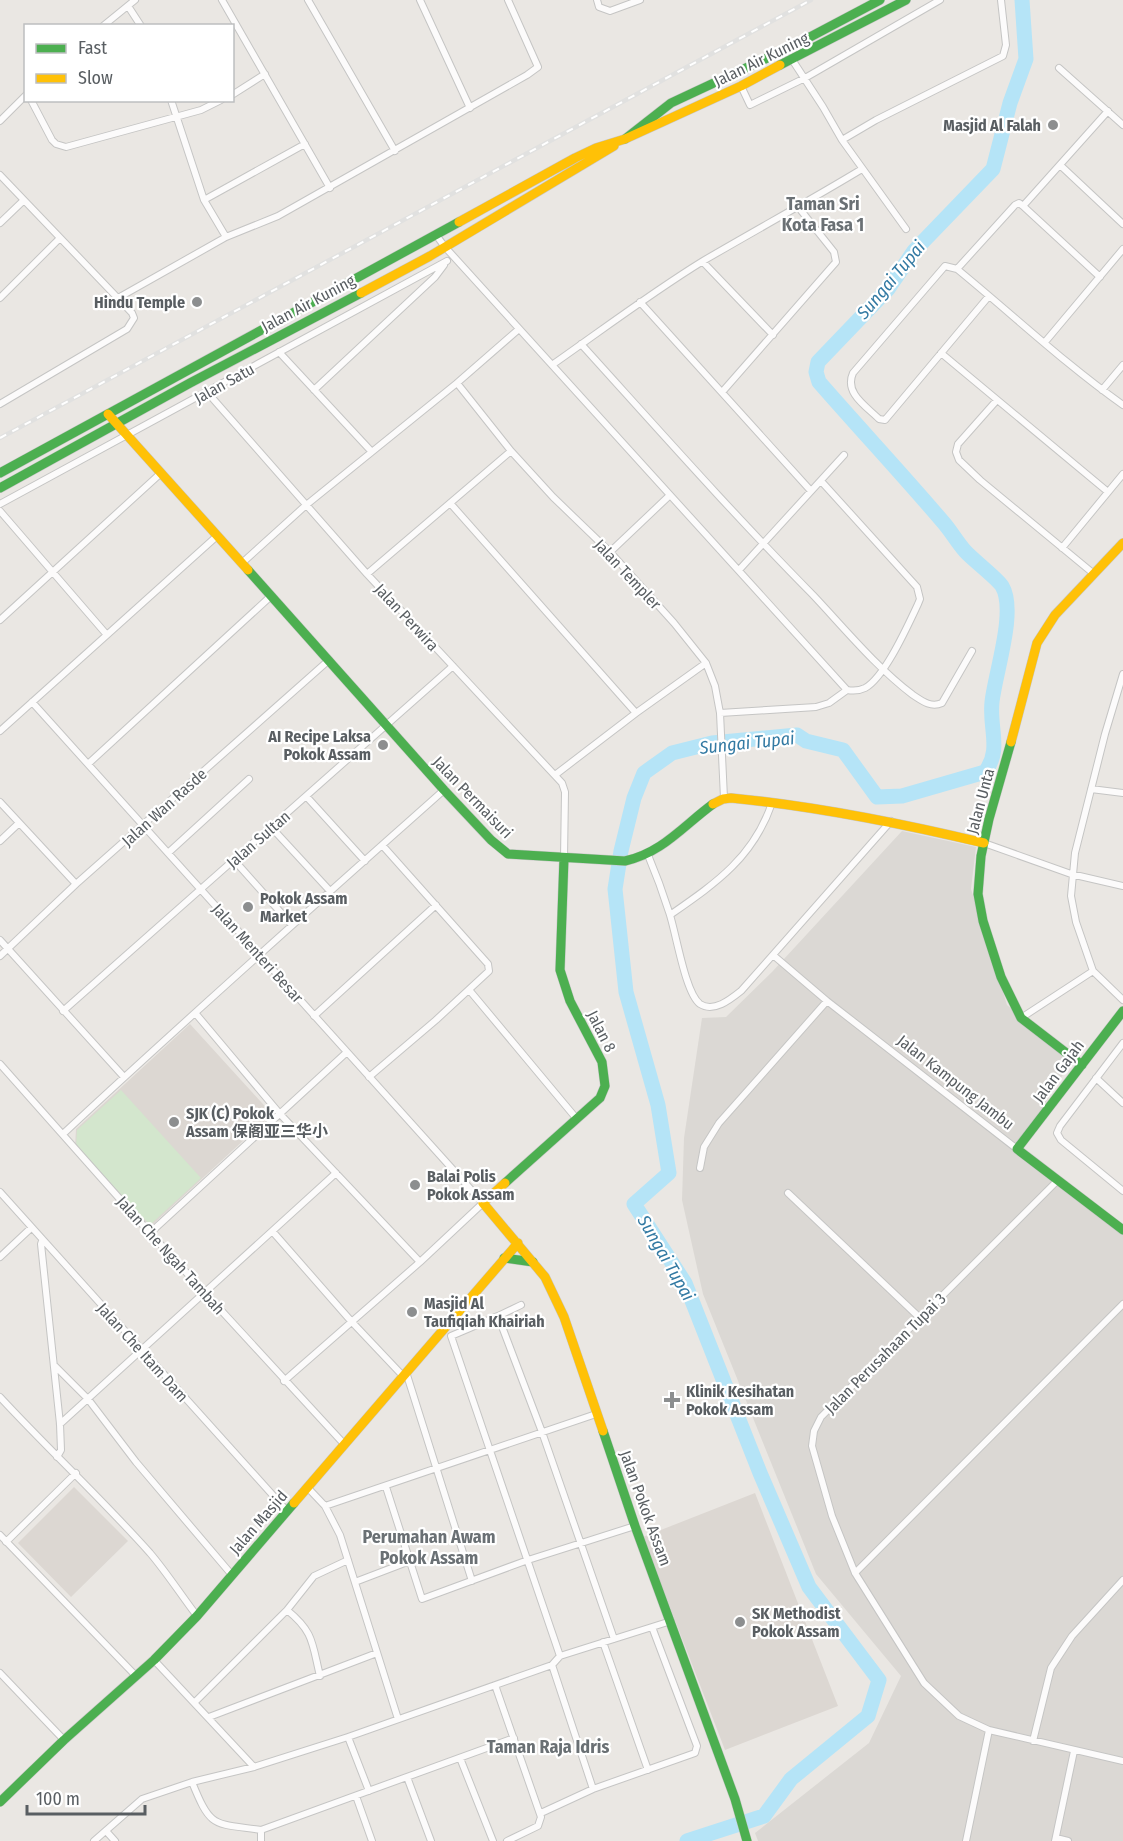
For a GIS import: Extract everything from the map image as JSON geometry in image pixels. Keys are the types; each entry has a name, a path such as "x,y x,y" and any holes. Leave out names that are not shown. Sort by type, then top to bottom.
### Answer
{"street":[{"path":"106,24 135,0"},
{"path":"222,0 330,188"},
{"path":"308,0 395,151"},
{"path":"420,0 470,108"},
{"path":"118,298 226,237 278,216 330,188 538,67 508,0"},
{"path":"597,0 599,7 610,11 640,0"},
{"path":"625,139 671,103 793,46 880,0"},
{"name":"Jalan Air Kuning","path":"0,473 575,158 596,148 625,139 741,86 793,61 906,0"},
{"path":"741,86 750,105 805,78 940,0"},
{"path":"842,141 876,120 1003,56 1006,45 1001,0"},
{"path":"128,6 140,24"},
{"path":"793,61 842,141 906,229"},
{"path":"1059,68 1123,125"},
{"path":"234,93 265,74"},
{"path":"0,121 24,97"},
{"path":"32,102 52,140 66,147 201,111 217,102"},
{"path":"172,102 204,200 226,237"},
{"path":"1023,206 1108,111"},
{"name":"Jalan Air Kuning","path":"0,488 116,423 448,251 625,139"},
{"path":"204,200 305,144"},
{"path":"1060,165 1123,224"},
{"path":"552,365 640,302 703,262 862,170"},
{"path":"0,175 118,298 134,318 127,329 0,404"},
{"path":"0,223 24,200"},
{"path":"957,268 1014,205 1019,203 1100,277"},
{"path":"723,391 836,262 834,252 799,207"},
{"path":"436,235 669,496 847,690"},
{"path":"0,298 60,238"},
{"path":"1045,342 1123,249"},
{"path":"314,390 435,277 447,261 448,251"},
{"name":"Jalan Satu","path":"0,504 447,261"},
{"path":"703,262 773,335"},
{"path":"989,296 885,420 879,419 852,393 850,380 853,373 945,266 957,268 1123,405"},
{"path":"640,302 723,391 811,491"},
{"path":"242,563 305,506 457,383 519,329"},
{"path":"581,344 763,544 884,668 913,694 928,704 937,706 946,697 972,651"},
{"path":"279,352 371,451"},
{"path":"941,353 1108,492"},
{"path":"1102,390 1123,365"},
{"name":"Jalan Templer","path":"457,383 511,451 553,497 610,552 674,623 706,663 715,686 720,713 724,798"},
{"name":"Jalan Perwira","path":"207,392 305,506 562,783 565,792 564,858"},
{"path":"997,400 958,444 956,452 959,460 1094,574"},
{"name":"Jalan Permaisuri","path":"108,414 444,790 491,840 508,854 625,861 640,859 679,833 709,807 724,798"},
{"path":"367,574 511,451"},
{"path":"739,570 844,455"},
{"path":"0,620 161,473"},
{"path":"1062,548 1123,474"},
{"path":"720,713 816,707 829,703 847,690 862,690 884,668 918,604 920,599 918,587 821,480"},
{"path":"610,552 669,496"},
{"path":"450,503 636,713"},
{"path":"0,510 106,635"},
{"path":"0,731 217,536"},
{"name":"Jalan Unta","path":"1082,1065 1015,1011 982,917 978,896 984,843 1037,644 1055,615 1122,548"},
{"path":"88,764 271,596"},
{"name":"Jalan Wan Rasde","path":"0,956 76,884 329,660"},
{"path":"555,776 636,713 706,663"},
{"name":"Jalan Sultan","path":"63,1011 453,666"},
{"path":"1123,674 1116,691 1071,874 1071,896 1076,922 1093,971 1123,1000"},
{"name":"Jalan Menteri Besar","path":"32,702 483,1203"},
{"path":"168,853 249,779"},
{"path":"1091,789 1123,793"},
{"path":"63,1134 196,1014 258,953 444,790"},
{"path":"306,796 365,861"},
{"path":"724,798 891,821 984,843 1071,874 1123,886"},
{"path":"0,802 76,884"},
{"path":"670,915 711,887 735,866 767,818 772,803"},
{"path":"648,855 670,915 694,998 701,1005 717,1006 730,1000 741,991 891,821"},
{"path":"0,841 19,823"},
{"path":"272,827 330,891"},
{"path":"369,1077 470,990 489,970 488,964 382,845"},
{"name":"Jalan 8","path":"483,1203 600,1098 605,1086 602,1062 570,1001 560,970 564,858"},
{"path":"234,860 291,924"},
{"path":"314,1016 436,905"},
{"path":"0,940 124,1077"},
{"name":"Jalan Kampung Jambu","path":"773,955 828,1001 1123,1230"},
{"path":"1021,1018 1093,971"},
{"path":"470,990 576,1118"},
{"path":"700,1168 704,1147 719,1123 828,1001"},
{"name":"Jalan Gajah","path":"1017,1149 1123,1011"},
{"path":"196,1014 280,1114 420,1262"},
{"path":"1123,1043 1057,1133 1060,1140 1123,1191"},
{"path":"150,1233 347,1052"},
{"name":"Jalan Che Ngah Tambah","path":"0,1064 150,1233 344,1444"},
{"path":"1096,1078 1123,1103"},
{"path":"60,1424 206,1294 336,1173"},
{"name":"Jalan Perusahaan Tupai 3","path":"1058,1181 820,1417 814,1431 812,1446 832,1515 855,1572 924,1683 959,1716 988,1730 1123,1761"},
{"name":"Jalan Che Itam Dam","path":"0,1192 286,1512"},
{"path":"788,1193 920,1318"},
{"path":"284,1381 420,1262 483,1203"},
{"name":"Jalan Pokok Assam","path":"483,1203 545,1277 564,1317 635,1526 735,1800 747,1841"},
{"path":"0,1257 31,1228"},
{"path":"273,1232 351,1321 405,1374 438,1469 472,1581"},
{"path":"42,1241 60,1424 61,1450 57,1457"},
{"name":"Jalan Masjid","path":"0,1802 64,1740 154,1660 197,1616 518,1243"},
{"path":"504,1258 533,1262"},
{"path":"855,1572 1123,1304"},
{"path":"521,1305 451,1335 560,1656"},
{"path":"498,1316 542,1432 614,1640"},
{"path":"55,1366 88,1400 136,1462 232,1575"},
{"path":"0,1397 57,1457 76,1473 163,1569 197,1616"},
{"path":"324,1506 386,1487 596,1414"},
{"path":"6,1542 76,1473"},
{"path":"386,1487 422,1599 528,1560 635,1526"},
{"path":"308,1488 324,1506 340,1535 398,1719"},
{"path":"0,1535 136,1676"},
{"path":"195,1702 287,1610 315,1576 348,1560"},
{"path":"355,1582 410,1561"},
{"path":"1033,1741 1051,1668 1072,1636 1123,1580"},
{"path":"287,1610 303,1623 312,1639 320,1676"},
{"path":"94,1841 142,1799 192,1782 254,1767 348,1737 552,1665 560,1656 671,1621"},
{"path":"541,1813 593,1790 693,1755 697,1746 652,1627"},
{"path":"603,1642 648,1770"},
{"path":"209,1717 377,1653"},
{"path":"154,1660 254,1767"},
{"path":"552,1665 593,1790"},
{"path":"0,1673 64,1740"},
{"path":"495,1685 541,1813 538,1826 507,1841"},
{"path":"966,1841 988,1730"},
{"path":"348,1737 369,1791"},
{"path":"192,1782 204,1810 212,1820 221,1824 261,1830 514,1738"},
{"path":"1068,1841 1055,1840 1074,1751"},
{"path":"460,1758 493,1841"},
{"path":"406,1777 431,1841"},
{"path":"356,1796 372,1841"},
{"path":"261,1830 261,1841"},
{"path":"106,1831 115,1841"}],"shaded area":[{"path":"902,831 976,847 971,889 1007,1005 1072,1060 1018,1147 1123,1227 1123,1841 758,1841 755,1833 869,1743 901,1676 816,1574 703,1294 682,1200 684,1138 702,1018 726,1017 772,972"},
{"name":"SJK (C) Pokok Assam 保阁亚三华小","path":"190,1024 272,1114 150,1227 75,1148 76,1129"},
{"path":"74,1487 128,1541 71,1597 18,1543"},
{"name":"SK Methodist Pokok Assam","path":"755,1493 838,1706 725,1750 643,1537"}],"green space":[{"path":"121,1090 201,1178 150,1225 76,1147 77,1130"}],"waterway":[{"name":"Sungai Tupai","path":"687,1841 764,1816 791,1779 868,1716 879,1680 809,1587 760,1473 685,1283 634,1204 669,1173 658,1105 626,992 615,889 621,851 634,798 644,773 672,753 712,743 797,735 806,741 843,750 877,797 902,796 985,772 990,764 994,747 992,702 1006,626 1006,597 1002,586 965,551 928,504 819,382 816,372 818,362 888,289 914,251 993,169 1010,103 1026,59 1022,0"}],"railway":[{"path":"0,438 811,0"}],"traffic: fast":[{"path":"625,139 671,103 793,46 880,0"},
{"path":"780,65 906,0"},
{"path":"0,473 459,222"},
{"path":"0,488 190,383 361,293"},
{"path":"248,570 444,790 491,840 508,854 625,861 650,852 672,838 713,804"},
{"path":"1011,742 981,856 978,894 983,921 1001,977 1021,1018 1082,1065"},
{"path":"505,1183 600,1098 605,1086 602,1062 570,1001 560,970 564,858"},
{"path":"1123,1011 1017,1149 1123,1230"},
{"path":"504,1258 533,1262"},
{"path":"603,1431 635,1526 735,1799 747,1841"},
{"path":"0,1802 64,1740 154,1660 197,1616 294,1503"}],"traffic: slow":[{"path":"459,222 575,158 596,148 625,139 741,86 780,65"},
{"path":"361,293 430,256 614,146"},
{"path":"108,414 248,570"},
{"path":"1011,742 1037,643 1055,615 1123,543"},
{"path":"713,804 731,798 826,810 984,843"},
{"path":"505,1183 483,1203 545,1277 564,1317 603,1431"},
{"path":"294,1503 518,1243"}],"place":[{"name":"Masjid Al Falah","path":"1053,125"},
{"name":"Hindu Temple","path":"197,302"},
{"name":"AI Recipe Laksa Pokok Assam","path":"383,745"},
{"name":"Pokok Assam Market","path":"248,907"},
{"name":"SJK (C) Pokok Assam 保阁亚三华小","path":"174,1122"},
{"name":"Balai Polis Pokok Assam","path":"415,1185"},
{"name":"Masjid Al Taufiqiah Khairiah","path":"412,1312"},
{"name":"Klinik Kesihatan Pokok Assam","path":"672,1400"},
{"name":"SK Methodist Pokok Assam","path":"740,1622"}],"district":[{"name":"Taman Sri Kota Fasa 1","path":"823,214"},
{"name":"Perumahan Awam Pokok Assam","path":"429,1547"},
{"name":"Taman Raja Idris","path":"548,1747"}]}
